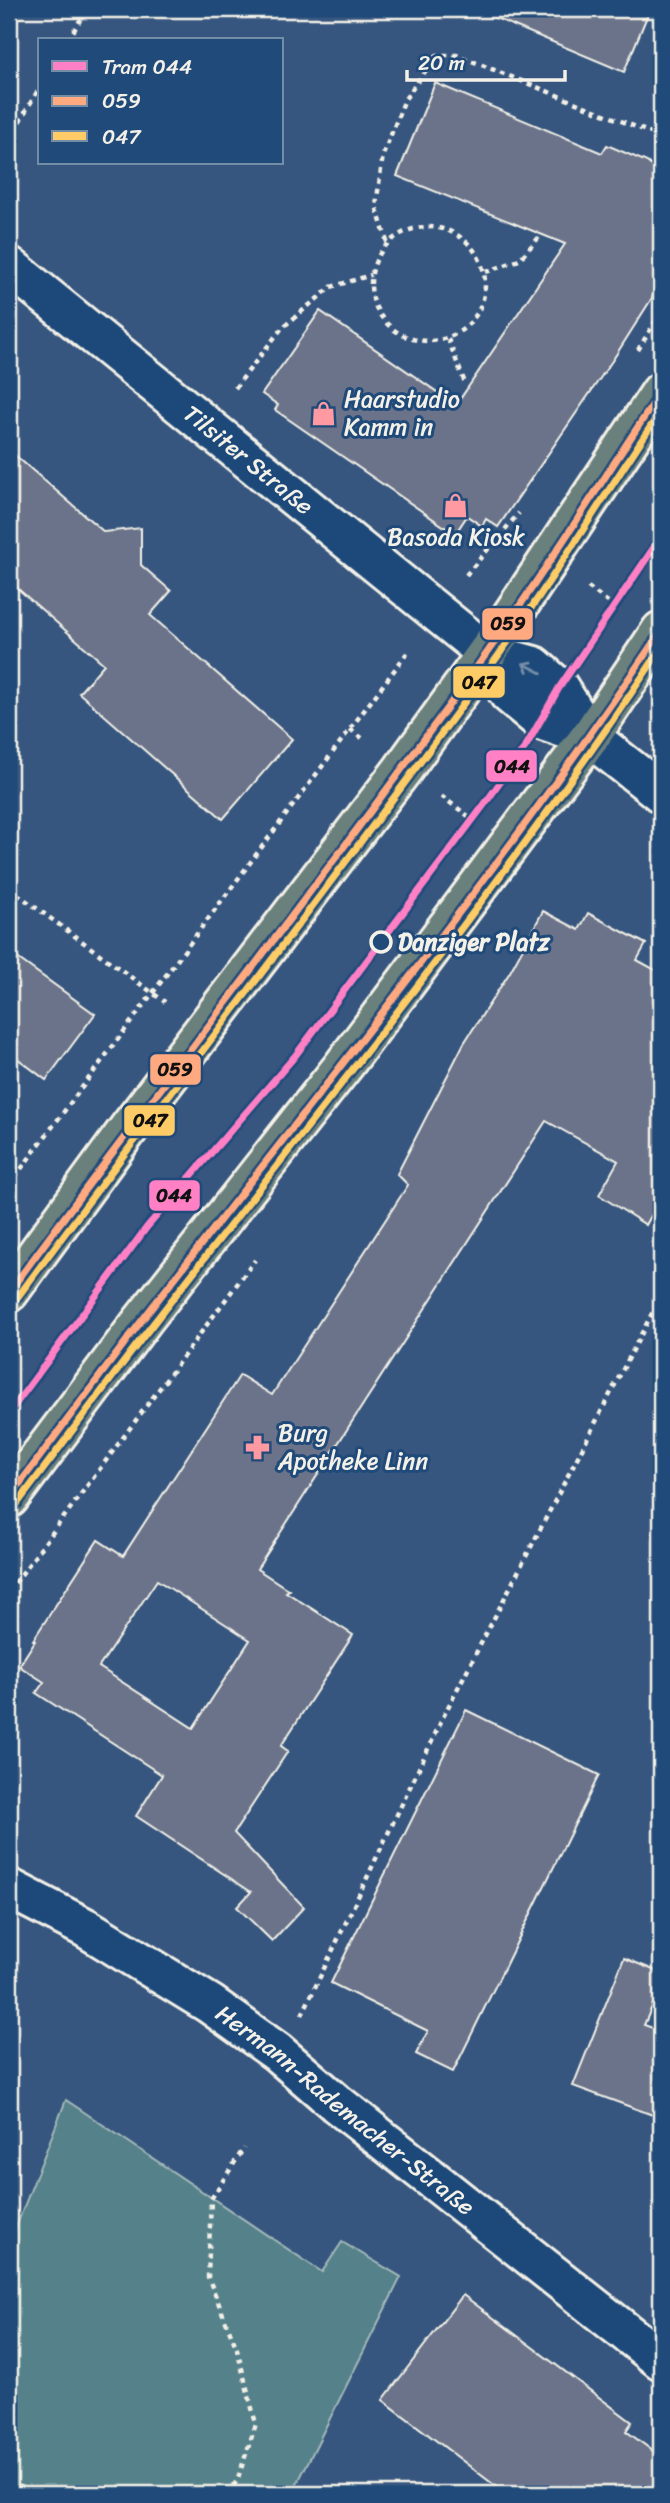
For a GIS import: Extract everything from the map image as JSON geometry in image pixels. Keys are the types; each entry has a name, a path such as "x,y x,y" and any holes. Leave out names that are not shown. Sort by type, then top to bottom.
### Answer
{"main road":[{"path":"9,1292 203,1030 403,769 487,653 661,392"},
{"path":"9,1499 143,1320 344,1065 590,737 661,631"}],"street":[{"name":"Tilsiter Straße","path":"9,266 487,653"},
{"path":"487,653 509,694 540,720 590,737 661,793"},
{"name":"Hermann-Rademacher-Straße","path":"9,1888 97,1935 210,2004 277,2052 336,2103 661,2360"}],"path":[{"path":"69,38 87,9"},
{"path":"387,242 376,206 383,155 405,99 437,55 457,55 661,137"},
{"path":"9,139 38,90"},
{"path":"419,226 450,230 473,246 486,272 481,310 448,339 414,341 382,320 370,294 371,275 377,254 387,242 419,226"},
{"path":"486,272 519,260 542,234"},
{"path":"206,425 282,328 331,287 371,275"},
{"path":"448,339 465,383"},
{"path":"9,1185 350,729 508,844"},
{"path":"9,888 203,1030"},
{"path":"9,1591 261,1252"},
{"path":"301,2018 446,1711 661,1296"},
{"path":"227,2494 237,2481 256,2424 237,2349 208,2277 211,2199 244,2148"},
{"path":"9,2482 43,2494"}],"green space":[{"path":"66,2100 322,2272 342,2242 401,2277 292,2494 9,2494 9,2245"}],"building":[{"path":"474,9 650,9 624,72"},
{"path":"435,83 602,153 607,145 647,162 661,174 661,273 652,298 498,527 486,519 482,526 467,516 455,534 275,410 278,405 262,394 320,311 456,405 565,244 397,176"},
{"path":"9,450 104,532 141,528 141,565 171,591 150,615 292,739 223,819 79,693 104,664 9,581"},
{"path":"543,911 579,930 588,913 646,944 637,960 661,973 661,1198 646,1225 599,1195 618,1161 546,1121 257,1569 289,1590 286,1592 353,1635 281,1746 288,1751 234,1833 304,1907 272,1941 237,1907 251,1892 136,1816 162,1775 36,1693 44,1682 19,1666 98,1540 123,1556 240,1375 272,1395 408,1185 397,1174 464,1043 510,972","holes":["157,1580 250,1640 193,1728 99,1667"]},
{"path":"9,952 95,1014 46,1080 9,1052"},
{"path":"466,1710 599,1775 453,2072 416,2054 428,2031 331,1983"},
{"path":"624,1958 661,1973 661,1986 644,2025 661,2031 661,2118 573,2086"},
{"path":"463,2295 632,2422 626,2431 661,2457 661,2494 506,2494 383,2400"}],"tram line":[{"name":"044","path":"9,1413 147,1227 295,1056 484,805 526,746 559,688 661,537"}],"transit line":[{"name":"059","path":"9,1292 367,817 484,657 552,559 661,392"},
{"name":"047","path":"17,1298 493,663 661,411"},
{"name":"059","path":"9,1498 143,1319 473,894 600,720 661,631"},
{"name":"047","path":"17,1504 136,1346 477,907 661,649"}],"place":[{"name":"Haarstudio Kamm in","path":"324,413"},
{"name":"Basoda Kiosk","path":"456,506"},
{"name":"Danziger Platz","path":"381,942"},
{"name":"Burg Apotheke Linn","path":"258,1447"}]}
